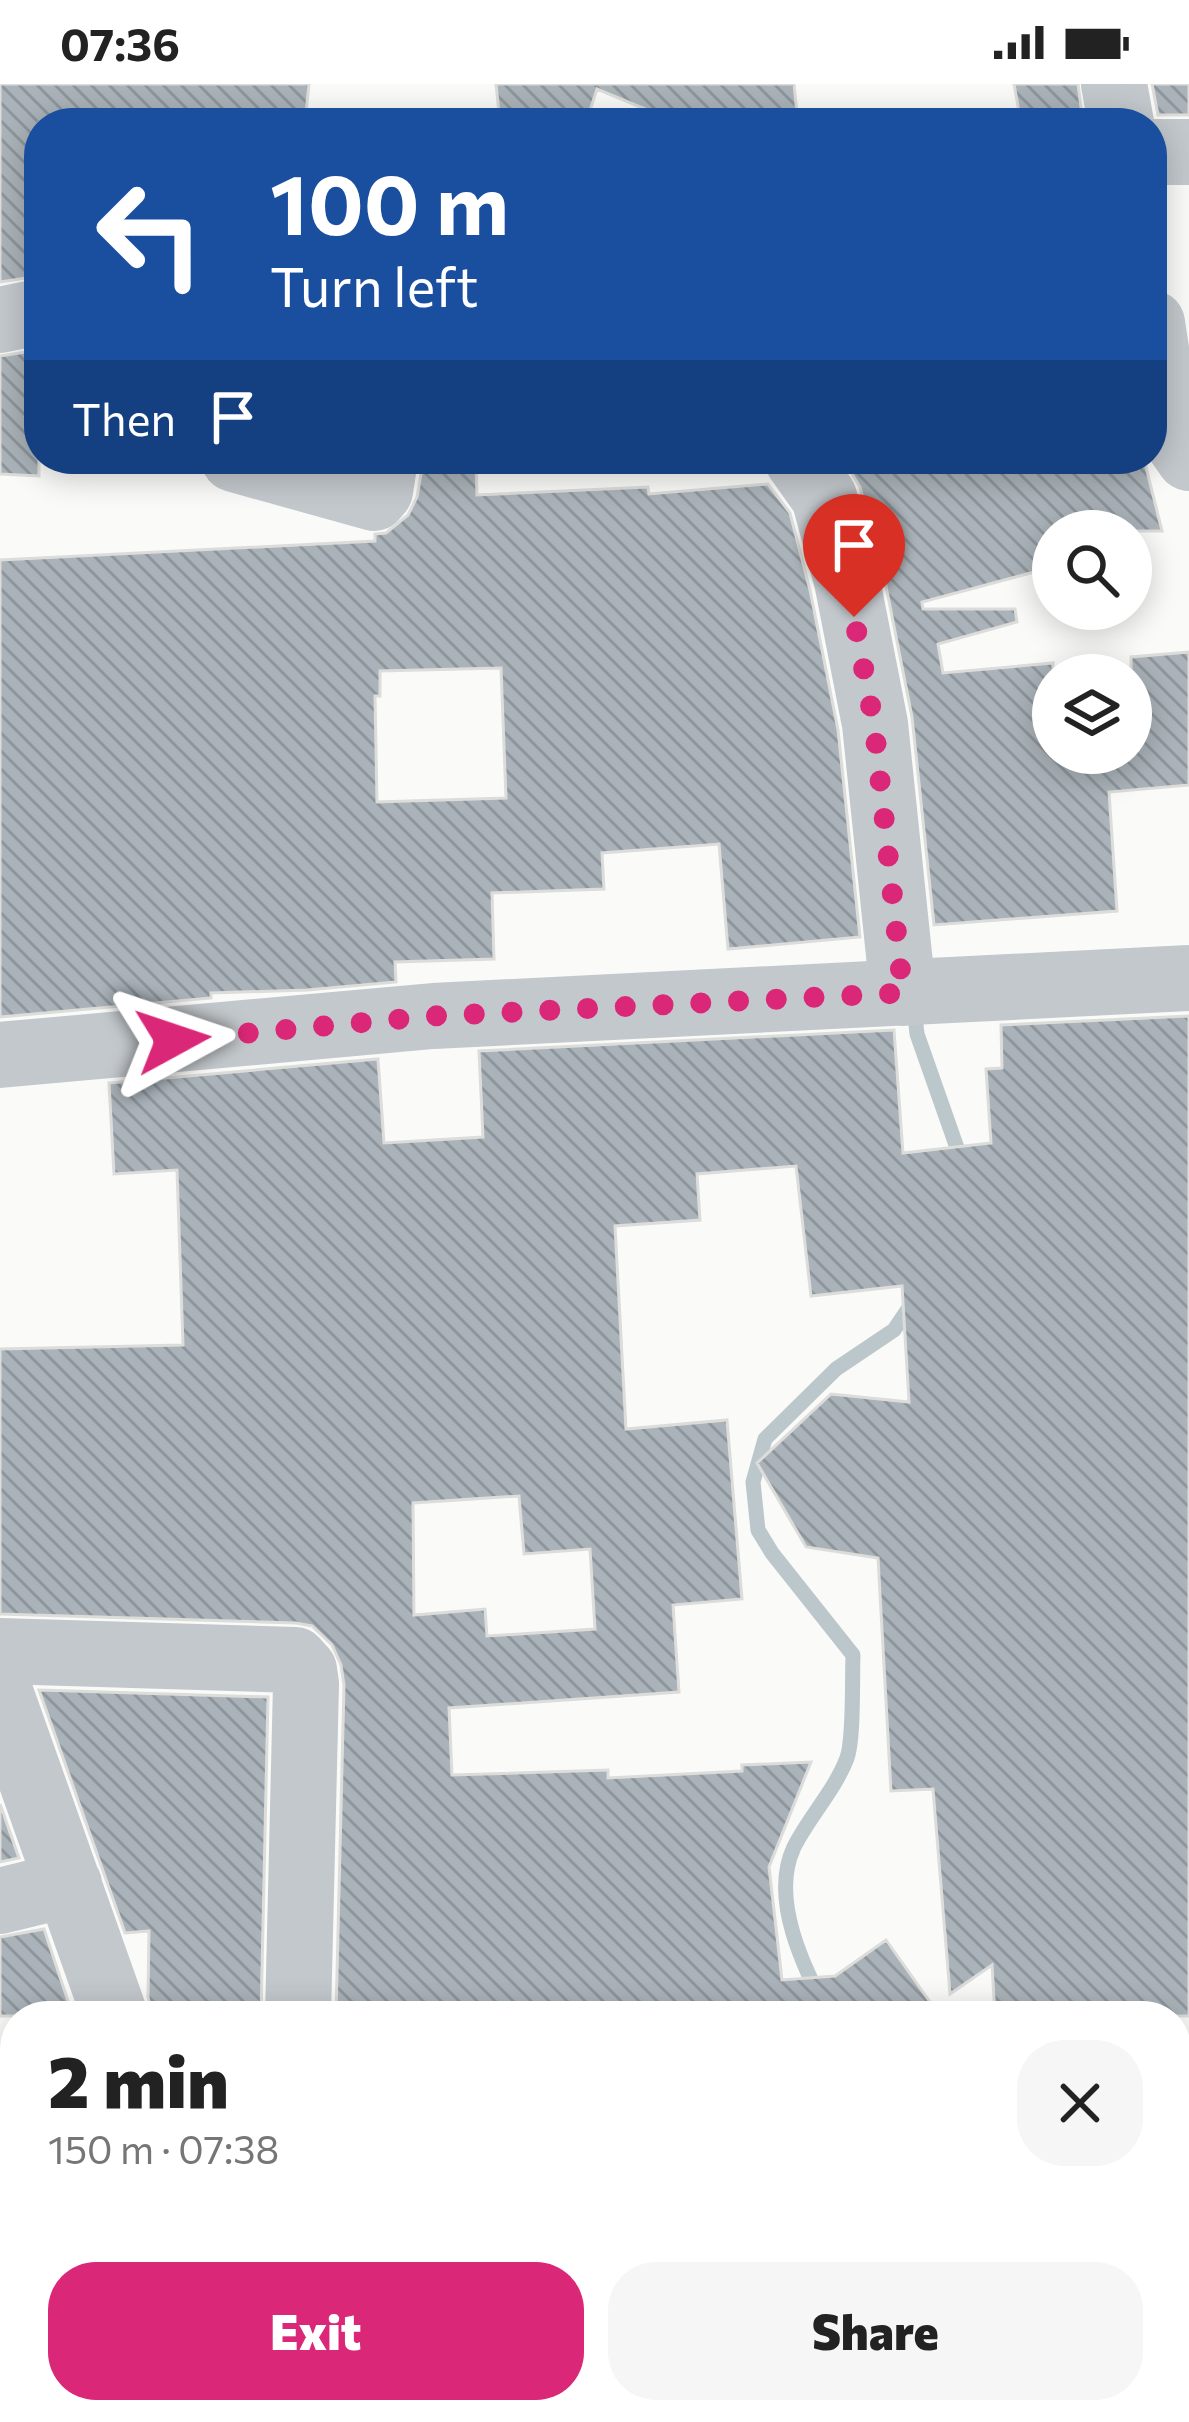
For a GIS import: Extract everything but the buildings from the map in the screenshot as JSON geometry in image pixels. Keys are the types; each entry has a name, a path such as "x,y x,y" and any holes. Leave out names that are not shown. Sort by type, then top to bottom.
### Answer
{"street":[{"path":"1167,421 1189,458"},
{"path":"288,474 374,498 383,474"},
{"path":"808,474 824,496 847,581 874,724 903,993"},
{"path":"0,1055 433,1016 1189,978"},
{"path":"0,1651 295,1660 304,1670 298,2001"},
{"path":"0,1692 110,2001"},
{"path":"0,1901 69,1884"}],"waterway":[{"path":"914,1007 917,1034 962,1162"},
{"path":"822,2001 793,1934 787,1868 794,1847 847,1758 853,1655 758,1530 753,1482 765,1439 836,1369 894,1330 915,1299"}],"route":[{"path":"173,1040 433,1016 903,993 874,724 854,617"}]}
